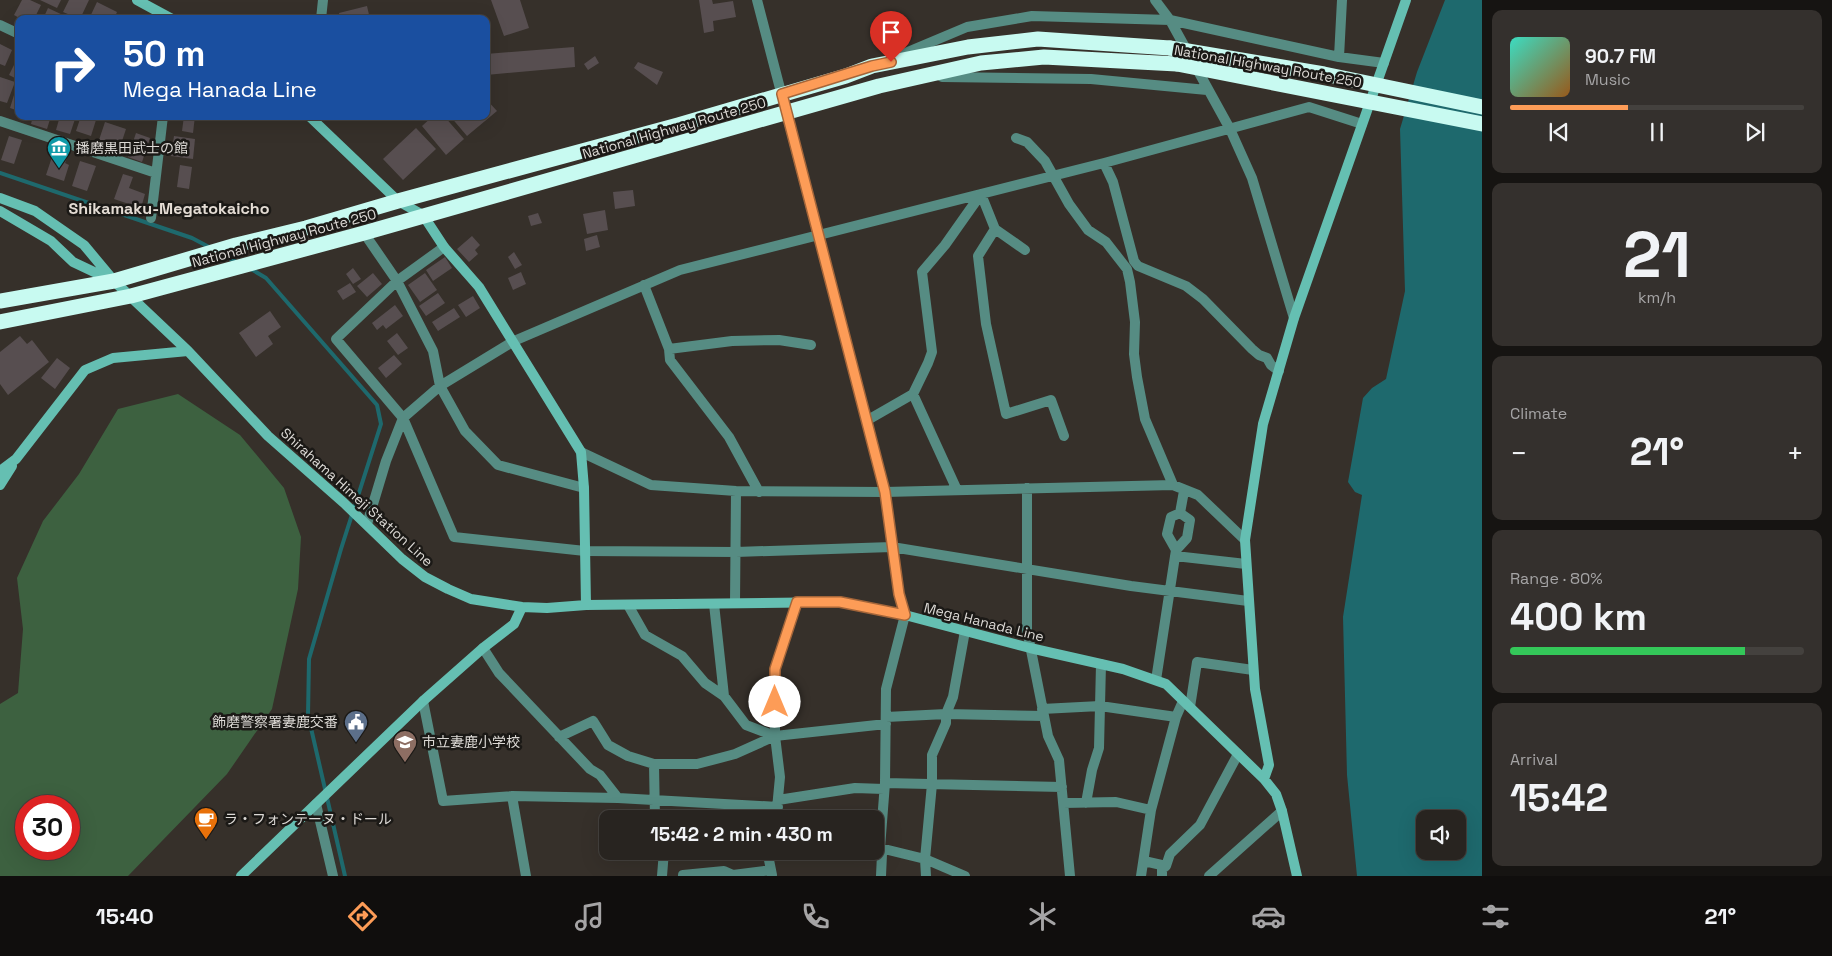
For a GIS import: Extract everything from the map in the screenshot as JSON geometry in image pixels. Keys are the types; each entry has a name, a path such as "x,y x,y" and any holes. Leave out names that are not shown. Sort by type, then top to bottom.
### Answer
{"highway":[{"name":"National Highway Route 250","path":"0,301 114,281 236,245 306,228 398,201 669,128 872,66 968,47 1038,39 1170,48 1324,74 1482,107"},
{"name":"National Highway Route 250","path":"0,322 131,296 364,233 879,86 981,63 1044,57 1177,64 1482,124"}],"street":[{"path":"137,0 165,15"},
{"path":"321,15 323,0"},
{"path":"757,0 885,492 899,594 905,615 886,689 883,810"},
{"path":"1155,0 1170,20 1230,129 1252,178 1294,318"},
{"path":"1340,57 1342,0"},
{"path":"1264,779 1269,765 1255,689 1245,540 1263,424 1294,318 1406,0"},
{"path":"872,66 968,27 1032,16 1170,20 1340,57 1384,63"},
{"path":"0,25 15,32"},
{"path":"921,76 1091,79 1207,90"},
{"path":"364,521 403,418 440,386 514,341 680,270 1104,163 1309,107 1362,124"},
{"path":"151,218 163,120"},
{"path":"313,120 398,201 423,215 444,248 480,287 581,452 584,488 586,605"},
{"path":"0,121 156,173"},
{"path":"1016,138 1027,142 1045,161 1069,204 1088,230 1106,242 1127,269 1135,322 1134,354 1143,410 1159,455 1169,472 1173,485"},
{"path":"1104,163 1113,182 1134,262 1138,266 1192,290 1252,349 1259,355 1267,358 1271,365 1279,371"},
{"path":"981,194 995,230 1025,250"},
{"path":"866,421 912,394 928,363 932,352 922,272 945,245 981,194"},
{"path":"0,198 35,211 84,245 114,281"},
{"path":"0,211 51,241 72,262 114,281"},
{"path":"995,230 978,256 986,324 1006,414 1051,400 1064,436"},
{"path":"364,233 397,281 432,351 440,386 465,431 498,465 584,488"},
{"path":"444,248 397,281 336,339 403,418 454,537 585,552 736,552 892,546 1169,591 1248,601"},
{"name":"Shirahama Himeji Station Line","path":"114,281 188,351 268,436 364,521 402,559 425,577 448,590 472,599 522,607"},
{"path":"644,285 669,348 670,360 729,437 760,492"},
{"path":"669,348 732,341 779,340 811,345"},
{"path":"0,485 16,459 85,370 113,358 188,351"},
{"path":"912,394 957,490"},
{"path":"581,452 652,485 736,491 885,492 1173,485 1198,495 1245,540"},
{"path":"0,471 16,459"},
{"path":"1027,488 1027,630 1048,736 1059,760 1070,876"},
{"path":"735,603 736,491"},
{"path":"1180,513 1184,491"},
{"path":"1175,553 1167,534 1171,518 1180,513"},
{"path":"1156,680 1175,553 1187,538 1190,520 1180,513"},
{"path":"1175,553 1246,564"},
{"path":"777,810 780,777 775,736 775,669 797,602"},
{"name":"Mega Hanada Line","path":"522,607 840,602 905,615 1030,648 1123,669 1156,680 1166,684 1264,779 1276,794 1282,811 1297,876"},
{"path":"714,604 724,696"},
{"path":"628,605 645,635 682,656 705,682 724,696 746,725 775,736"},
{"path":"241,876 423,701 483,648 514,624 522,607"},
{"path":"926,876 925,859 932,784 932,756 946,722 946,714 953,697 965,631"},
{"path":"483,648 499,673 590,769 600,775 618,798"},
{"path":"1141,876 1151,810 1176,717 1186,704 1197,662 1253,670"},
{"path":"1086,803 1092,770 1099,748 1101,664"},
{"path":"423,701 443,801 512,796 778,803 855,788 884,786 932,784 1062,787"},
{"path":"559,737 593,721 608,745 628,756 654,764 697,764 735,754 775,736 886,720 946,714 1043,713 1100,706 1176,717"},
{"path":"1162,876 1162,869 1166,866 1170,854 1200,824 1238,754"},
{"path":"654,764 655,810"},
{"path":"512,796 526,876"},
{"path":"1064,803 1116,802 1151,810"},
{"path":"316,804 333,876"},
{"path":"1210,876 1282,811"},
{"path":"884,849 925,859 965,876"},
{"path":"662,876 663,860"},
{"path":"683,876 683,874 724,871 733,875 772,873 769,860"},
{"path":"881,876 882,860"},
{"path":"1144,861 1166,866"}],"green space":[{"path":"178,394 240,435 284,488 301,537 298,589 272,709 227,774 128,876 0,876 0,704 18,693 23,629 17,578 43,521 79,474 118,409"}],"water":[{"path":"1445,0 1482,0 1482,876 1357,876 1347,775 1343,617 1362,495 1355,492 1348,482 1363,398 1372,388 1386,379 1405,291 1400,129 1417,72"}],"building":[{"path":"22,0 30,0 41,5 36,15 14,15"},
{"path":"40,0 61,0 57,8"},
{"path":"69,0 89,0 82,15 70,15 63,12"},
{"path":"491,0 520,0 529,28 504,36"},
{"path":"699,0 712,0 713,4 733,1 736,17 713,21 714,31 704,33"},
{"path":"97,2 117,12 116,15 91,15"},
{"path":"367,6 369,15 339,15 339,13"},
{"path":"48,8 63,15 45,15"},
{"path":"0,44 12,50 5,66 0,64"},
{"path":"574,47 575,67 490,75 490,54"},
{"path":"595,56 599,63 588,70 584,64"},
{"path":"638,62 663,72 657,85 634,68"},
{"path":"15,63 15,78 9,75"},
{"path":"0,77 15,82 7,103 0,101"},
{"path":"15,92 15,110 10,108"},
{"path":"490,103 497,111 490,117"},
{"path":"32,120 50,120 47,129 31,124"},
{"path":"59,120 75,120 70,134 56,130"},
{"path":"80,120 96,120 91,136 76,131"},
{"path":"183,120 195,120 193,133 182,131"},
{"path":"429,120 447,120 464,139 446,155 422,126"},
{"path":"453,120 486,120 467,136"},
{"path":"105,122 126,129 119,150 98,143"},
{"path":"416,128 436,149 403,180 383,159"},
{"path":"136,133 150,138 142,162 128,157"},
{"path":"9,136 22,140 14,164 1,160"},
{"path":"174,136 195,139 193,159 171,156"},
{"path":"54,151 68,155 65,163 69,165 64,181 46,175"},
{"path":"80,161 96,166 87,191 72,186"},
{"path":"180,165 192,167 189,189 177,187"},
{"path":"123,174 133,177 129,188 145,194 141,208 114,199"},
{"path":"633,190 635,206 615,209 613,192"},
{"path":"605,210 608,230 587,234 583,214"},
{"path":"538,213 542,223 531,226 528,216"},
{"path":"597,235 600,247 586,251 584,239"},
{"path":"472,236 480,245 475,250 478,254 469,262 457,249"},
{"path":"514,252 522,265 515,269 508,257"},
{"path":"445,257 452,268 433,281 426,270"},
{"path":"353,268 361,279 353,284 346,274"},
{"path":"521,272 526,284 513,290 508,278"},
{"path":"373,273 382,284 367,297 357,286"},
{"path":"425,273 437,290 420,302 408,285"},
{"path":"350,283 356,292 343,300 337,291"},
{"path":"438,293 445,303 426,316 419,306"},
{"path":"473,296 480,308 466,317 458,305"},
{"path":"395,305 403,316 386,329 383,325 377,330 372,323"},
{"path":"454,308 460,317 438,331 432,322"},
{"path":"270,311 281,327 268,336 273,344 256,357 239,333"},
{"path":"397,333 408,348 398,355 387,341"},
{"path":"20,336 27,344 32,340 49,362 8,395 0,384 0,352"},
{"path":"394,355 402,364 386,378 378,368"},
{"path":"57,358 70,368 55,389 41,378"}],"waterway":[{"path":"0,173 192,238 209,247"},
{"path":"222,254 238,263"},
{"path":"251,269 266,278 377,405 381,424 341,549 309,659 308,715 345,876"}],"place":[{"name":"播磨黒田武士の館","path":"59,169"},
{"name":"飾磨警察署妻鹿交番","path":"356,743"},
{"name":"市立妻鹿小学校","path":"405,763"},
{"name":"ラ・フォンテーヌ・ドール","path":"206,840"}],"district":[{"name":"Shikamaku-Megatokaicho","path":"169,208"}],"route":[{"path":"775,702 775,669 797,602 840,602 905,615 899,594 885,492 782,94 846,76 872,66 891,62"}]}
